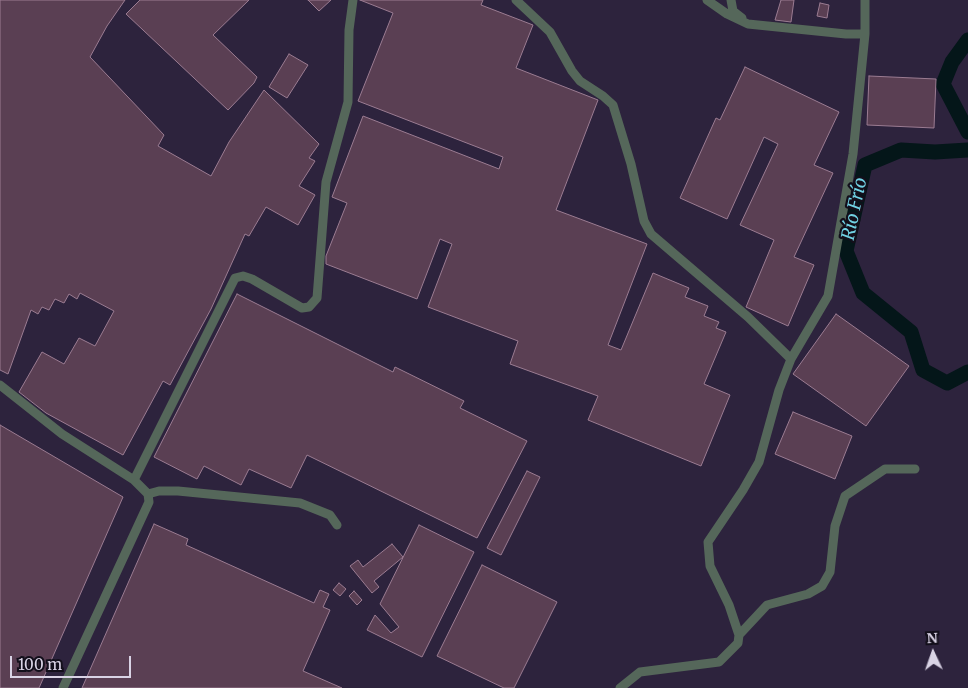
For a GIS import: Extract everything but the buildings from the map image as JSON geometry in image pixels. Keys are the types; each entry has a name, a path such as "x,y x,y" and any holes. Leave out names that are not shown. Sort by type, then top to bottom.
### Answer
{"street":[{"path":"134,480 235,278 243,276 252,279 302,308 309,307 317,298 326,182 348,102 349,30 353,0"},
{"path":"516,0 550,32 572,71 580,81 613,105 627,148 644,221 651,234 748,317 791,359"},
{"path":"707,0 727,14 748,24 846,34 865,34"},
{"path":"731,0 735,13 748,24"},
{"path":"739,635 710,566 708,542 743,490 759,462 779,390 791,359 828,296 853,154 865,34 865,0"},
{"path":"0,385 62,434 134,480 148,494 149,502 63,688"},
{"path":"620,688 640,672 719,662 734,647 739,635 767,605 808,594 822,586 830,572 835,526 845,496 885,469 914,469"},
{"path":"148,494 158,491 178,491 300,503 330,515 337,525"}],"waterway":[{"name":"Río Frío","path":"968,40 952,62 943,84 968,132"},
{"name":"Río Frío","path":"968,150 935,152 901,150 865,165 846,251 863,293 911,332 923,370 947,383 968,372"}]}
